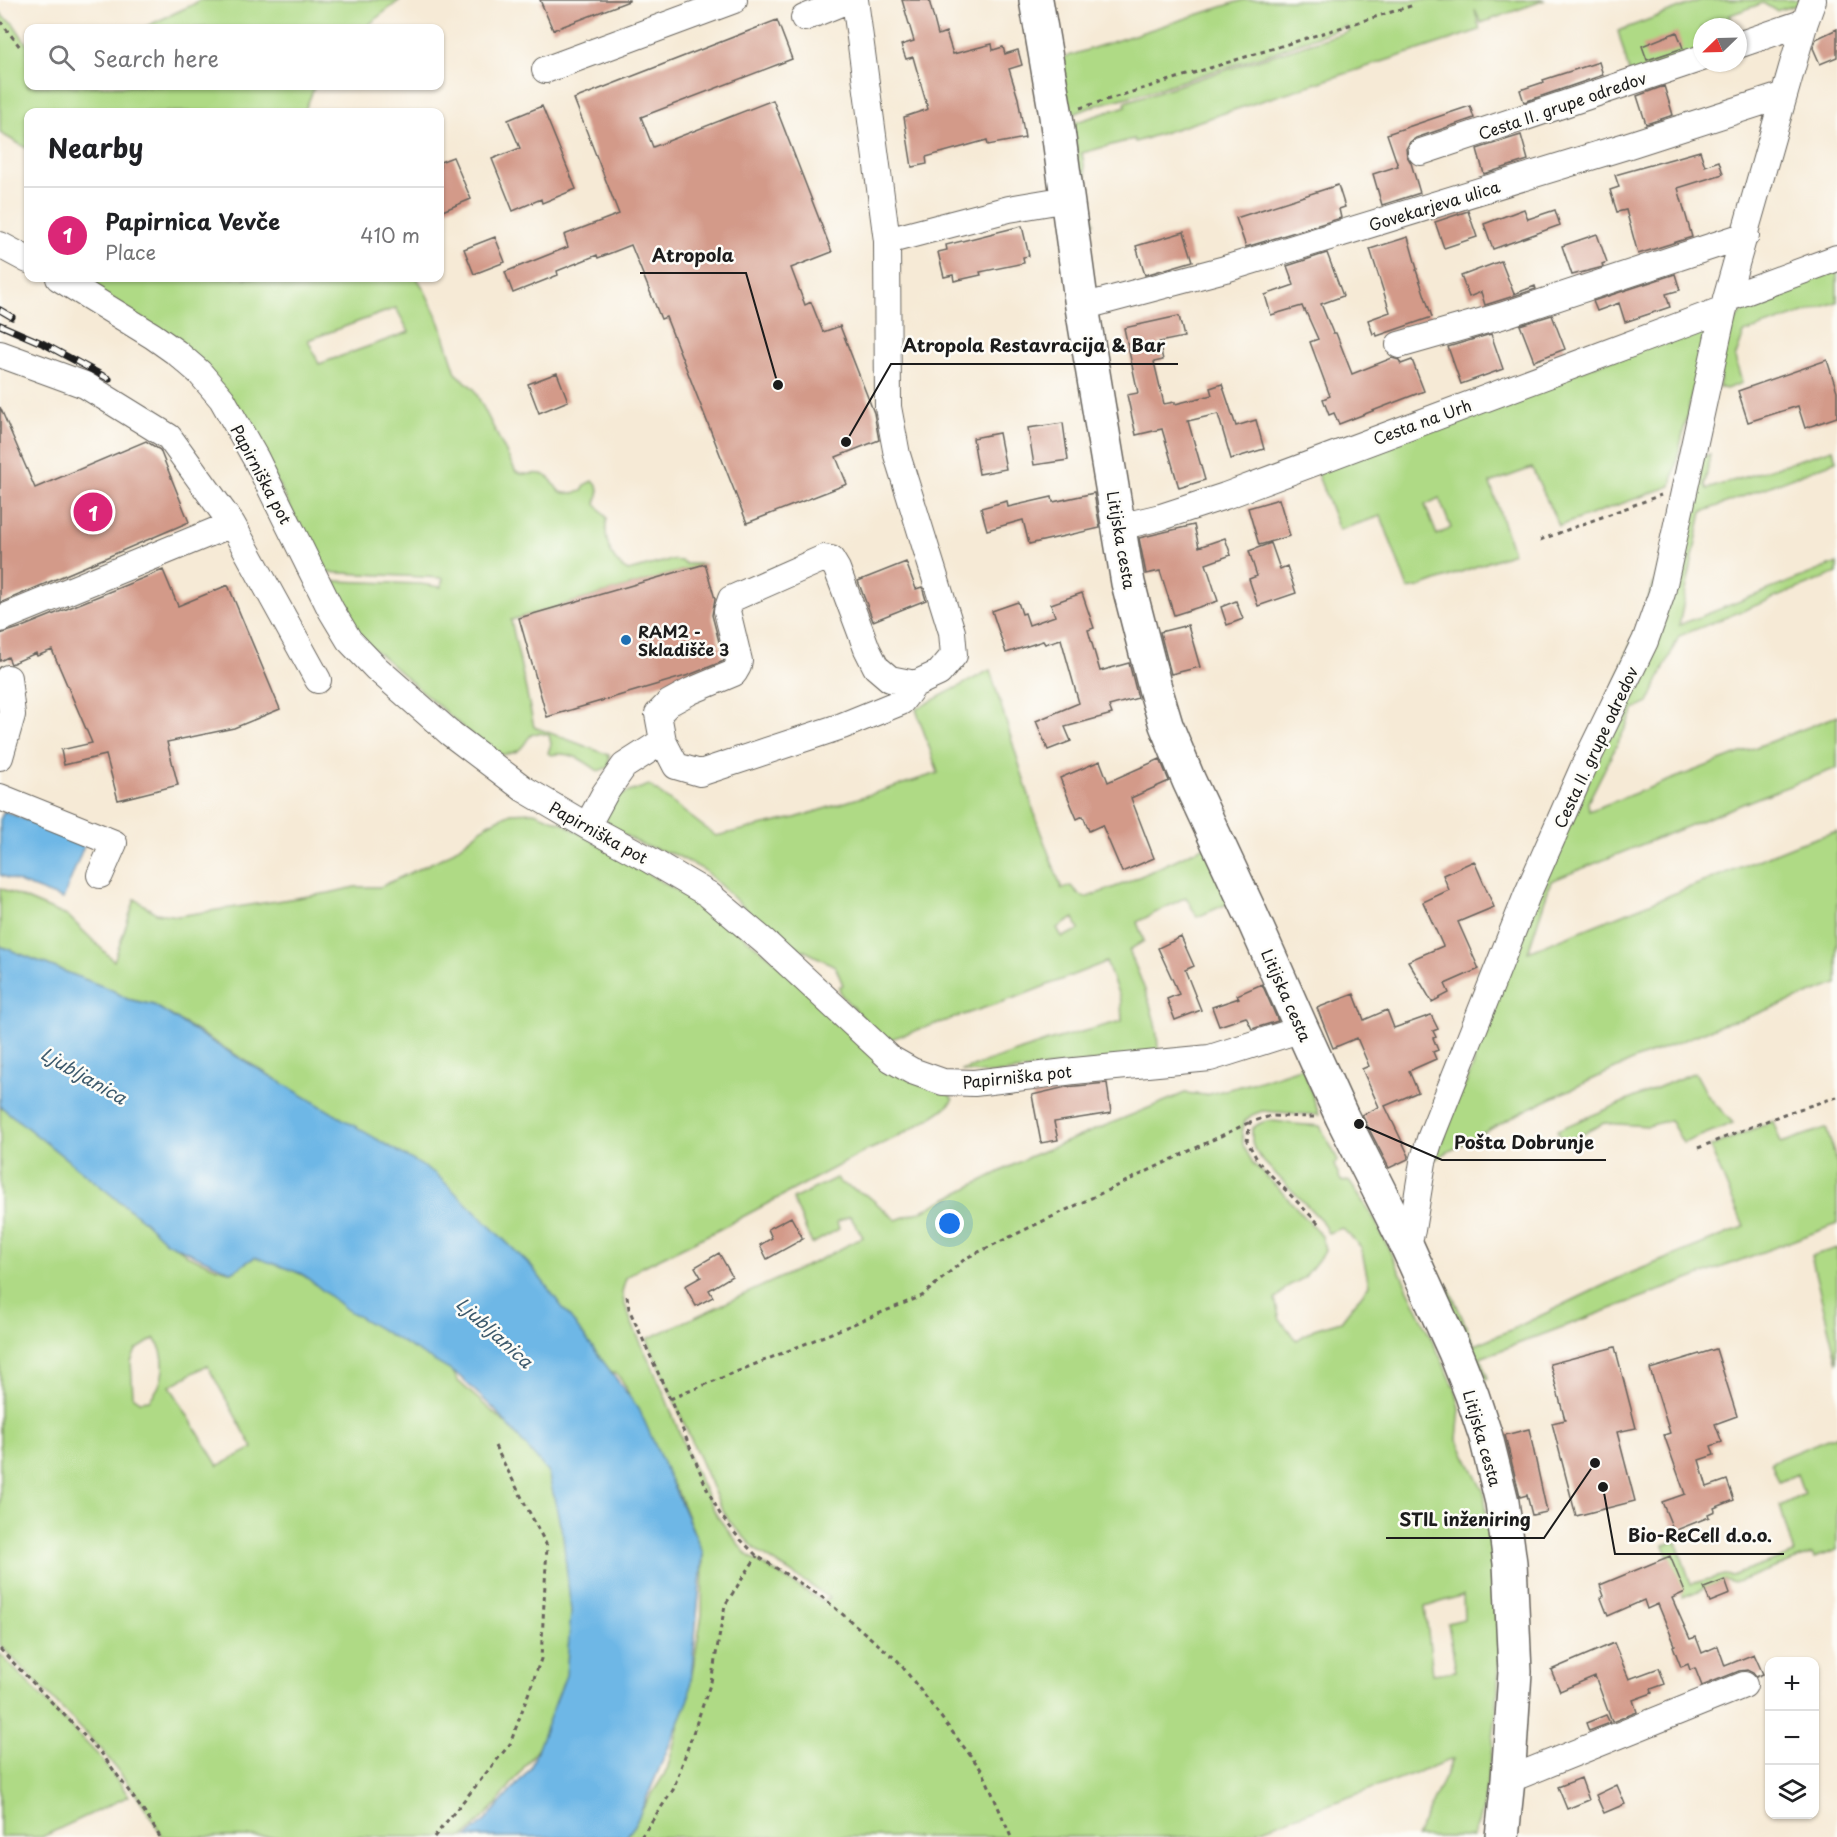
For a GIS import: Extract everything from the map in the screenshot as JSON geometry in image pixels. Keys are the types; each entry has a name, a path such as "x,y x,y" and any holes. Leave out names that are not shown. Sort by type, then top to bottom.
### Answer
{"main road":[{"name":"Litijska cesta","path":"1036,0 1056,116 1082,307 1128,583 1166,725 1189,781 1342,1117 1407,1246 1455,1352 1486,1437 1502,1502 1510,1563 1515,1672 1508,1780 1498,1832"}],"street":[{"path":"545,70 734,0"},
{"path":"804,18 848,0"},
{"path":"855,0 887,241 888,407 897,455 952,632 954,655 939,673 915,684 901,702 842,726 700,773 676,766 663,741 658,714 669,703 691,691 734,673 739,661 727,611 731,599 824,558 831,559 837,569 876,667 890,679 915,684"},
{"name":"Cesta II. grupe odredov","path":"1747,41 1809,11"},
{"name":"Cesta II. grupe odredov","path":"1407,1246 1412,1230 1423,1162 1430,1138 1527,896 1584,766 1645,641 1662,593 1725,304 1809,11"},
{"name":"Cesta II. grupe odredov","path":"1421,152 1693,61"},
{"name":"Govekarjeva ulica","path":"1082,307 1225,269 1582,160 1784,95"},
{"path":"887,241 1009,209 1068,199"},
{"path":"1399,345 1501,316 1746,234"},
{"path":"0,245 24,258"},
{"name":"Cesta na Urh","path":"1119,527 1161,517 1225,496 1725,304 1837,258"},
{"name":"Papirniška pot","path":"65,282 177,353 199,372 222,399 256,459 331,610 349,640 376,668 450,733 524,789 708,894 765,942 891,1059 912,1071 943,1082 974,1083 1210,1058 1302,1029"},
{"path":"0,354 86,385 169,437 232,525 318,680"},
{"path":"0,619 232,525"},
{"path":"0,757 12,715 8,678"},
{"path":"587,826 605,793 624,766 663,741"},
{"path":"0,797 114,843 100,875"},
{"path":"1508,1780 1744,1685"}],"path":[{"path":"1056,116 1414,5"},
{"path":"0,21 20,47"},
{"path":"1540,540 1657,495 1684,492"},
{"path":"1698,1148 1784,1114 1837,1097"},
{"path":"670,1399 922,1296 966,1258 1250,1122 1271,1116 1342,1117"},
{"path":"1250,1122 1247,1141 1259,1163 1320,1226"},
{"path":"627,1296 629,1309 720,1514 757,1556 822,1597 898,1661 984,1772 1011,1837"},
{"path":"434,1837 510,1744 541,1659 547,1546 495,1446"},
{"path":"641,1837 673,1790 711,1682 725,1605 757,1556"},
{"path":"0,1649 102,1754 160,1837"}],"green space":[{"path":"199,0 400,0 370,24 152,24"},
{"path":"1243,0 1545,0 1481,23 1475,10 1480,30 1135,142 1134,139 1082,153 1094,223 1085,225 1073,123 1126,106 1125,102 1349,31 1346,26 1272,53 1094,106 1069,116 1059,59"},
{"path":"1701,0 1802,0 1800,4 1776,11 1763,3 1730,15 1731,18 1693,18 1693,53 1630,75 1618,31"},
{"path":"0,11 4,18 13,23 24,40 24,90 313,90 306,108 24,108 24,147 0,133"},
{"path":"1837,263 1837,302 1744,333 1735,358 1742,383 1726,389 1719,387 1728,336 1741,313 1755,301"},
{"path":"77,282 420,282 440,323 456,373 474,389 516,472 541,474 564,493 582,491 586,484 592,481 596,483 599,490 596,504 607,518 606,533 609,548 617,562 628,571 670,560 682,561 686,564 705,564 511,620 534,727 609,755 609,767 598,771 571,755 548,753 551,744 549,735 541,733 535,733 529,737 517,751 502,755 482,744 360,637 332,588 335,581 420,584 441,587 443,578 322,572 241,409","holes":["396,308 409,332 319,364 308,340"]},
{"path":"1708,324 1671,486 1559,526 1532,468 1490,483 1513,553 1420,587 1408,589 1381,516 1339,530 1315,468","holes":["1439,498 1451,528 1437,535 1425,505"]},
{"path":"1833,449 1836,461 1702,512 1679,625 1837,563 1837,573 1679,636 1648,703 1635,709 1588,802 1589,811 1837,716 1837,768 1551,881 1528,952 1798,844 1837,831 1837,984 1743,1019 1729,1022 1639,1058 1528,1109 1435,1159 1455,1104 1474,1064 1474,1048 1507,969 1702,457 1710,454 1705,485 1707,489"},
{"path":"990,670 1039,828 1062,889 1072,886 1085,898 1126,883 1205,846 1234,901 1197,917 1186,897 1137,922 1144,941 1129,950 1153,1014 1158,1054 991,1074 961,1071 1048,1041 1122,1021 1121,1001 1106,962 1020,996 885,1041 841,995 839,987 843,985 835,966 773,935 704,870 676,855 643,845 612,828 602,819 618,796 649,785 716,836 795,818 938,773 916,709","holes":["1074,918 1079,930 1062,937 1057,928"]},
{"path":"534,812 562,823 708,909 950,1095 953,1100 937,1113 886,1142 642,1267 626,1278 622,1292 633,1326 661,1386 693,1467 717,1516 747,1555 822,1601 830,1598 756,1550 729,1521 647,1339 819,1260 863,1237 850,1216 837,1222 839,1229 812,1244 793,1199 836,1178 840,1183 868,1196 896,1220 922,1211 1029,1157 1185,1093 1206,1095 1303,1067 1319,1115 1262,1111 1245,1121 1242,1132 1243,1145 1253,1163 1322,1236 1325,1251 1304,1278 1288,1286 1275,1300 1280,1320 1297,1340 1314,1329 1341,1321 1369,1285 1361,1247 1342,1228 1328,1233 1321,1220 1254,1149 1252,1129 1267,1121 1320,1126 1338,1160 1334,1165 1341,1181 1349,1181 1375,1220 1455,1388 1460,1408 1457,1439 1484,1492 1501,1625 1497,1707 1487,1787 1478,1824 1472,1837 1416,1837 1453,1759 1240,1837 625,1837 667,1770 691,1680 702,1615 703,1555 678,1493 646,1436 625,1385 617,1374 596,1365 323,1115 284,1084 154,1005 127,999 112,990 0,946 0,888 69,917 114,961 135,899 156,913 178,916 355,887 380,887 448,855 488,824 511,813","holes":["1463,1595 1464,1619 1448,1623 1456,1671 1433,1674 1425,1607"]},
{"path":"1695,1072 1708,1096 1733,1123 1683,1143 1670,1120 1648,1126 1604,1123 1564,1143 1557,1130"},
{"path":"0,1106 187,1255 232,1272 255,1257 268,1259 318,1284 448,1363 458,1381 542,1459 556,1486 577,1568 566,1689 542,1743 495,1806 464,1837 163,1837 141,1801 102,1750 0,1645","holes":["155,1338 162,1354 161,1379 149,1400 140,1401 133,1396 131,1362 136,1350","207,1365 253,1448 218,1466 170,1386"]},
{"path":"1773,1121 1781,1143 1826,1128 1837,1162 1837,1224 1480,1358 1488,1378 1483,1380 1440,1288 1448,1285 1474,1345 1513,1329 1621,1277 1744,1227 1710,1147"},
{"path":"1837,1248 1837,1363 1811,1256"},
{"path":"1837,1435 1837,1550 1814,1558 1812,1554 1734,1583 1725,1580 1683,1597 1664,1545 1676,1541 1691,1584 1724,1575 1732,1576 1794,1554 1780,1506 1804,1494 1797,1474 1779,1482 1771,1462"},
{"path":"0,1654 99,1756 129,1796 42,1837 0,1837"}],"water":[{"path":"4,811 85,843 63,899 0,875 0,820"},
{"name":"Ljubljanica","path":"0,946 112,990 127,999 154,1005 436,1174 532,1267 639,1409 703,1553 689,1699 635,1825 626,1837 467,1837 486,1820 530,1769 566,1675 571,1612 563,1536 548,1472 494,1409 458,1375 347,1310 302,1274 255,1257 232,1272 166,1242 144,1221 0,1106"}],"building":[{"path":"540,0 629,0 629,1 553,30"},
{"path":"902,0 929,0 938,35 946,32 953,54 992,44 993,50 1003,47 1005,54 1018,50 1022,65 1009,69 1018,98 1025,138 988,145 987,140 926,157 927,164 912,167 904,117 928,109 913,57 906,59 901,45 914,41"},
{"path":"777,20 792,59 641,117 653,147 773,100 832,252 791,268 805,305 811,302 823,332 840,326 874,413 879,440 836,457 847,484 747,523 666,317 661,319 631,245 598,258 597,255 557,271 558,275 513,293 505,272 568,247 564,235 619,214 574,99"},
{"path":"1837,29 1837,57 1820,64 1813,48 1816,39"},
{"path":"1677,32 1683,48 1647,60 1642,46"},
{"path":"1599,62 1603,75 1524,102 1520,90"},
{"path":"1664,86 1673,115 1646,124 1637,96"},
{"path":"542,106 576,189 542,203 541,199 513,211 492,159 520,148 508,120"},
{"path":"1470,106 1474,118 1410,142 1406,149 1407,156 1420,193 1382,205 1373,174 1398,166 1387,134"},
{"path":"1521,135 1528,160 1484,174 1477,149"},
{"path":"1700,151 1705,166 1719,161 1723,174 1678,188 1692,237 1638,254 1626,210 1617,212 1610,190 1619,187 1615,175"},
{"path":"453,157 471,199 444,210 444,160"},
{"path":"1338,185 1345,207 1339,209 1341,218 1246,247 1236,218"},
{"path":"1524,209 1528,219 1555,210 1560,225 1493,249 1484,224"},
{"path":"1468,211 1477,237 1444,248 1435,222"},
{"path":"1022,226 1029,256 1023,257 1024,263 980,272 981,275 954,281 953,275 944,277 938,252 947,250 946,245"},
{"path":"1184,232 1193,261 1145,275 1136,246"},
{"path":"1597,234 1607,262 1602,264 1603,267 1572,275 1562,246"},
{"path":"495,237 505,262 474,274 464,249"},
{"path":"1408,237 1416,270 1432,317 1377,336 1376,333 1373,334 1368,320 1390,312 1370,249"},
{"path":"1327,253 1343,296 1321,304 1333,333 1336,333 1352,374 1392,358 1399,360 1401,364 1412,360 1424,391 1339,424 1334,413 1329,415 1323,399 1330,396 1310,342 1318,339 1305,310 1302,306 1271,315 1265,295 1294,285 1287,266"},
{"path":"1501,261 1514,294 1535,286 1536,289 1485,305 1481,292 1469,297 1461,276"},
{"path":"1675,274 1680,290 1666,294 1670,307 1625,322 1619,303 1597,311 1593,301"},
{"path":"1552,315 1565,349 1534,361 1520,325"},
{"path":"1179,316 1184,337 1159,342 1163,360 1154,362 1164,404 1175,402 1175,404 1212,395 1210,388 1222,384 1236,426 1256,420 1264,449 1231,459 1218,414 1188,421 1205,480 1179,488 1162,429 1136,435 1127,395 1138,393 1124,328"},
{"path":"1491,334 1503,369 1461,384 1448,347"},
{"path":"1827,360 1837,391 1837,417 1805,428 1798,406 1748,422 1738,391"},
{"path":"557,373 568,401 539,413 528,384"},
{"path":"0,407 35,488 146,441 160,450 189,522 0,603"},
{"path":"1063,423 1068,460 1034,465 1028,428"},
{"path":"999,433 1006,469 979,474 973,438"},
{"path":"1094,493 1100,528 1029,544 1023,520 987,530 981,508 1007,501 1008,507 1052,497 1053,502"},
{"path":"1279,499 1290,536 1259,545 1248,508"},
{"path":"1194,525 1199,547 1225,538 1231,555 1206,564 1218,601 1174,615 1160,571 1146,574 1139,538"},
{"path":"1271,543 1280,569 1287,566 1296,593 1258,606 1249,579 1257,576 1249,551"},
{"path":"906,562 916,589 922,587 926,600 873,621 858,581"},
{"name":"RAM2 - Skladišče 3","path":"705,564 715,599 712,615 724,661 689,675 547,717 519,618"},
{"path":"163,570 178,606 228,585 280,709 234,728 167,742 178,785 118,800 106,755 64,765 61,750 92,743 52,650 37,656 36,653 11,664 8,657 0,661 0,634"},
{"path":"1082,593 1094,628 1088,630 1100,671 1129,663 1138,698 1109,706 1112,714 1065,727 1071,741 1048,750 1036,721 1079,703 1061,639 1045,644 1043,641 1006,653 992,611 1018,602 1029,625 1055,616 1051,604"},
{"path":"1236,601 1243,619 1227,625 1221,607"},
{"path":"1188,625 1200,667 1171,674 1160,632"},
{"path":"1160,759 1169,781 1131,798 1154,858 1122,872 1102,825 1089,831 1083,816 1077,819 1060,778 1100,761 1108,782"},
{"path":"1474,861 1494,907 1458,922 1479,969 1445,984 1449,993 1432,1002 1408,961 1443,946 1423,902 1449,890 1443,875"},
{"path":"1181,937 1194,966 1185,970 1201,1010 1175,1020 1167,999 1179,994 1158,948"},
{"path":"1262,984 1278,1021 1252,1029 1246,1017 1219,1026 1212,1007 1239,998 1237,995"},
{"path":"1354,994 1364,1020 1387,1010 1394,1028 1431,1015 1438,1029 1433,1031 1438,1050 1433,1052 1436,1059 1409,1071 1418,1092 1385,1106 1409,1156 1408,1159 1389,1168 1362,1115 1379,1107 1362,1069 1369,1066 1357,1038 1333,1048 1317,1008"},
{"path":"1107,1083 1111,1113 1054,1122 1058,1140 1041,1143 1032,1095 1066,1087"},
{"path":"791,1217 803,1239 767,1259 760,1245 772,1238 768,1229"},
{"path":"719,1253 732,1276 709,1290 713,1297 696,1306 685,1286 701,1277 695,1267"},
{"path":"1615,1347 1636,1428 1617,1432 1635,1501 1576,1516 1552,1423 1565,1420 1550,1364"},
{"path":"1716,1349 1737,1416 1715,1424 1722,1442 1711,1446 1714,1455 1699,1460 1707,1487 1727,1480 1734,1500 1714,1508 1715,1511 1708,1514 1709,1517 1674,1531 1662,1502 1685,1494 1664,1435 1670,1433 1650,1369"},
{"path":"1529,1429 1547,1512 1532,1515 1527,1495 1520,1497 1505,1435"},
{"path":"1670,1556 1685,1592 1672,1598 1690,1639 1696,1637 1702,1653 1718,1646 1725,1666 1754,1654 1763,1674 1756,1677 1747,1670 1739,1671 1702,1686 1695,1668 1690,1670 1688,1664 1681,1667 1673,1646 1675,1645 1658,1604 1647,1609 1644,1600 1608,1616 1601,1598 1604,1596 1600,1585"},
{"path":"1725,1580 1730,1594 1710,1602 1704,1588"},
{"path":"1614,1643 1629,1679 1659,1668 1665,1684 1651,1689 1652,1693 1633,1700 1637,1712 1612,1722 1595,1676 1560,1691 1551,1670"},
{"path":"1606,1715 1610,1723 1589,1731 1586,1723"},
{"path":"1581,1778 1589,1800 1567,1809 1558,1787"},
{"path":"1617,1785 1625,1804 1604,1813 1596,1795"}],"railway":[{"path":"0,310 12,317"},
{"path":"0,325 44,344 109,379"}],"place":[{"name":"Atropola","path":"778,385"},
{"name":"Atropola Restavracija & Bar","path":"846,442"},
{"name":"Papirnica Vevče","path":"93,512"},
{"name":"RAM2 - Skladišče 3","path":"626,640"},
{"name":"Pošta Dobrunje","path":"1359,1124"},
{"name":"STIL inženiring","path":"1595,1463"},
{"name":"Bio-ReCell d.o.o.","path":"1603,1487"}]}
